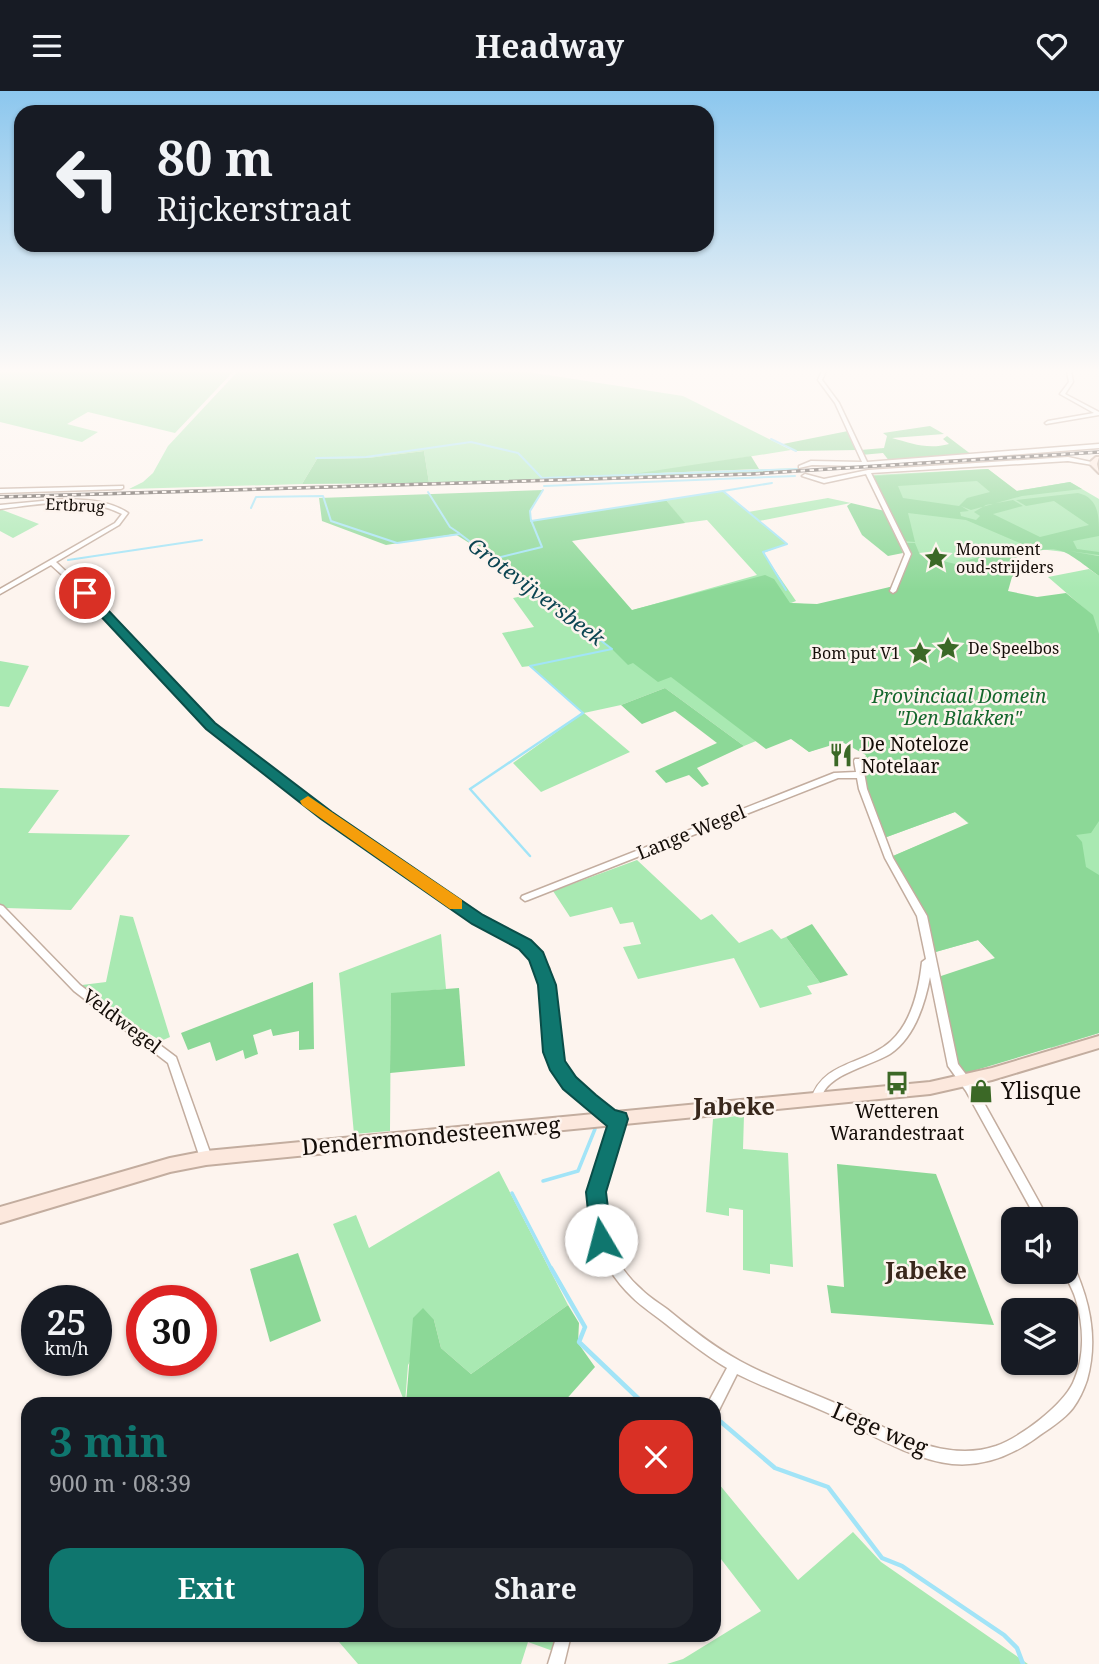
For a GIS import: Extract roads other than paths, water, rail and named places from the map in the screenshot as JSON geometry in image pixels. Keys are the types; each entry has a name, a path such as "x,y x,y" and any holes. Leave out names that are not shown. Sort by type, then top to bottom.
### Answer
{"main road":[{"path":"1096,461 1099,471"},
{"name":"Dendermondesteenweg","path":"0,1215 170,1165 206,1158 930,1088 992,1074 1099,1042"}],"street":[{"path":"856,444 865,464"},
{"path":"801,467 811,463 865,464 1099,446"},
{"path":"805,476 824,481 869,472 1068,459 1096,461"},
{"path":"869,472 908,554 893,591"},
{"path":"0,491 121,487"},
{"name":"Ertbrug","path":"0,507 79,502 109,506 125,513 117,524 0,592"},
{"path":"52,562 102,608 210,726 327,815 477,920 525,945 544,968 556,1064 569,1083 615,1119"},
{"path":"858,761 859,775 889,858 922,916 953,1066 965,1081 1036,1207"},
{"name":"Lange Wegel","path":"525,898 837,775 859,775"},
{"name":"Veldwegel","path":"0,908 77,988 172,1060 206,1158"},
{"path":"816,1100 816,1091 824,1080 865,1063 896,1043 912,1018 925,979 928,946"},
{"name":"Lege weg","path":"615,1119 596,1192 597,1215 606,1254 614,1268 637,1294 735,1365 927,1451 965,1459 993,1455 1035,1431 1085,1388 1091,1378 1099,1336 1093,1315 1077,1284"},
{"path":"718,1397 735,1365"},
{"path":"556,1664 562,1642"}],"waterway":[{"path":"316,458 366,457 454,444"},
{"path":"481,444 518,453 542,478 797,469"},
{"path":"782,444 796,451"},
{"path":"544,486 795,476"},
{"path":"723,491 772,483"},
{"path":"531,521 530,511 543,490"},
{"path":"531,521 723,491"},
{"path":"723,491 787,544 763,552 786,590"},
{"name":"Grotevijversbeek","path":"428,492 450,527 459,533"},
{"name":"Grotevijversbeek","path":"251,508 256,497 323,496 331,521 397,543 460,534 493,559"},
{"path":"493,559 542,547 531,521"},
{"path":"68,560 202,540"},
{"name":"Grotevijversbeek","path":"493,559 612,649 530,666 583,713"},
{"name":"Grotevijversbeek","path":"530,856 470,789 583,713"},
{"name":"Grotevijversbeek","path":"543,1181 578,1171 595,1129"},
{"name":"Grotevijversbeek","path":"512,1193 552,1270"},
{"name":"Grotevijversbeek","path":"551,1268 585,1327 579,1342 637,1397"},
{"name":"Grotevijversbeek","path":"721,1422 775,1468 828,1487 882,1558 902,1566 1004,1635 1017,1648 1023,1664"}],"railway":[{"path":"0,497 751,474 1099,452"}],"place":[{"name":"Monument oud-strijders","path":"936,558"},
{"name":"De Speelbos","path":"948,648"},
{"name":"Bom put V1","path":"920,653"},
{"name":"De Noteloze Notelaar","path":"841,755"},
{"name":"Wetteren Warandestraat","path":"897,1083"},
{"name":"Ylisque","path":"981,1091"}],"district":[{"name":"Jabeke","path":"734,1107"},
{"name":"Jabeke","path":"926,1271"}],"park label":[{"name":"Provinciaal Domein \"Den Blakken\"","path":"959,707"}]}
